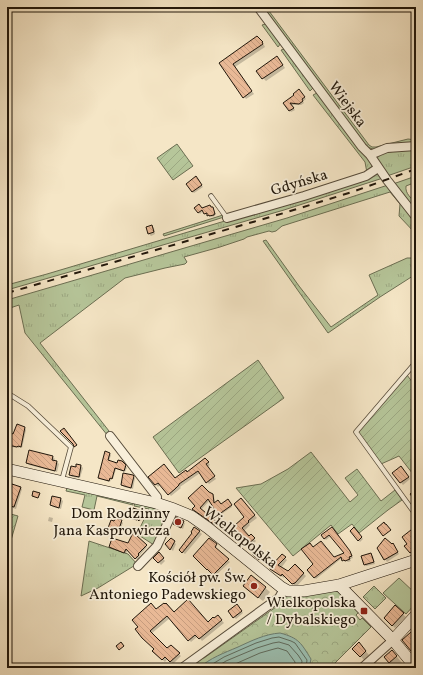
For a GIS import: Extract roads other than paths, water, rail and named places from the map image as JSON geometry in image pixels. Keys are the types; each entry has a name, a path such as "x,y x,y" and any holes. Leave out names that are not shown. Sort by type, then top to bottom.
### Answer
{"street":[{"name":"Wiejska","path":"258,7 416,218"},
{"path":"370,155 387,148 416,146"},
{"name":"Gdyńska","path":"227,218 304,196 366,176 378,168"},
{"path":"110,436 157,497 156,503"},
{"name":"Wielkopolska","path":"7,469 156,503 191,516 208,528 267,577 288,591 304,591 339,584 416,560"},
{"path":"138,566 157,546 174,509"},
{"path":"339,584 393,640 416,668"},
{"path":"182,668 274,602 279,598 284,589"},
{"path":"362,668 393,640 416,615"}],"lane":[{"path":"211,196 227,218"},
{"path":"416,362 356,432 416,515"},
{"path":"7,398 12,396 28,406 70,447 61,482"}],"water":[{"path":"280,633 296,639 302,645 311,659 309,668 199,668 217,656 253,640"}],"railway":[{"path":"7,293 284,213 352,192 416,169"}],"place":[{"name":"Dom Rodzinny Jana Kasprowicza","path":"178,522"},
{"name":"Kościół pw. Św. Antoniego Padewskiego","path":"254,586"},
{"name":"Wielkopolska / Dybalskiego","path":"364,611"}]}
